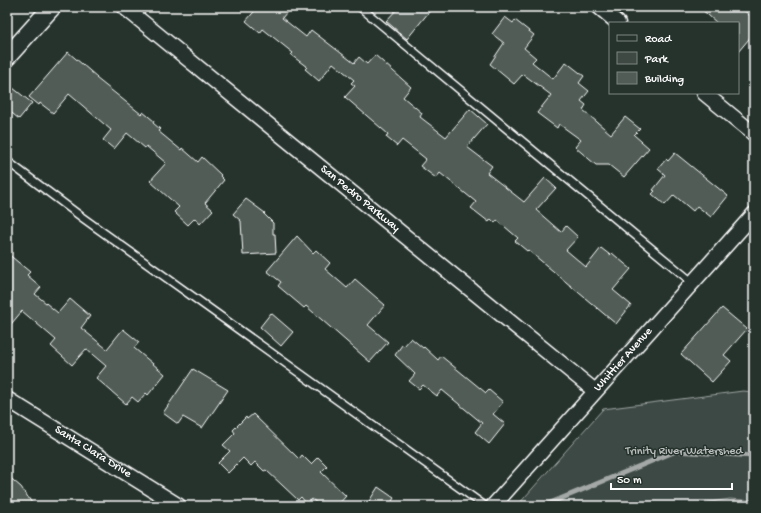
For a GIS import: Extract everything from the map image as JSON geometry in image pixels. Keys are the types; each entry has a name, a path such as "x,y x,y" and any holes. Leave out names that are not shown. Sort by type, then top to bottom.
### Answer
{"street":[{"path":"7,57 52,7"},
{"name":"San Pedro Parkway","path":"124,7 595,391"},
{"path":"599,7 617,22"},
{"path":"705,94 754,134"},
{"name":"Whittier Avenue","path":"493,506 754,214"},
{"name":"Santa Clara Drive","path":"7,399 179,506"}],"lane":[{"path":"360,7 692,283"},
{"path":"7,161 102,232 485,506"}],"green space":[{"name":"Trinity River Watershed","path":"743,391 754,392 754,501 730,499 684,506 517,506 603,409"}],"building":[{"path":"258,7 291,7 282,18 306,37 311,30 354,63 359,57 367,64 375,55 411,87 403,97 422,113 420,117 446,137 470,109 487,124 467,147 492,166 487,173 524,202 545,178 556,188 536,210 561,232 566,226 578,237 566,250 586,267 601,248 610,255 612,253 631,269 613,290 631,305 616,324 528,250 527,251 515,241 518,238 497,220 495,223 491,219 489,222 471,208 476,202 440,173 436,178 420,166 426,159 402,140 397,146 386,137 388,134 345,97 355,86 351,83 354,80 333,63 319,81 305,69 307,67 291,55 293,53 263,29 260,33 246,21"},
{"path":"399,7 433,7 407,39 386,21"},
{"path":"699,7 740,7 754,19 754,33 739,51 739,22 716,22"},
{"path":"505,17 513,23 515,20 534,35 524,48 536,58 532,62 553,79 566,62 584,76 579,83 589,91 581,101 586,105 583,110 611,134 625,117 640,129 634,135 649,148 624,177 609,165 596,165 575,147 581,140 559,124 557,128 537,113 551,95 523,74 514,84 490,64 504,43 492,34"},
{"path":"68,52 97,77 96,78 141,114 143,112 154,121 153,123 160,129 158,131 181,150 182,148 198,162 202,157 221,175 220,176 224,180 205,203 213,210 200,224 195,218 188,225 174,212 179,207 150,181 166,163 146,146 145,148 127,133 114,149 103,140 111,130 69,94 53,113 29,97"},
{"path":"13,88 32,103 19,119 7,109 7,95"},
{"path":"675,153 728,196 711,217 697,206 693,211 674,195 665,205 652,194 655,191 653,190 665,175 658,169 666,159 668,161"},
{"path":"246,199 265,213 264,214 273,223 276,253 243,255 241,221 233,214"},
{"path":"297,236 313,253 316,250 330,263 325,269 347,288 355,279 385,305 368,325 388,342 370,362 306,306 304,308 278,286 281,282 267,271"},
{"path":"7,253 30,272 27,275 41,287 35,294 58,313 70,299 90,316 81,328 107,349 123,329 139,342 134,348 165,374 148,395 146,393 138,402 132,397 126,404 96,378 106,366 86,349 72,365 51,346 56,340 22,311 7,329"},
{"path":"722,308 747,329 724,355 731,361 712,382 681,354"},
{"path":"271,313 293,332 281,346 260,327"},
{"path":"411,338 423,348 424,347 438,360 441,356 486,393 489,390 503,402 493,414 505,424 489,444 475,432 482,423 442,390 437,396 423,385 419,389 409,381 415,374 395,355 402,345 404,346"},
{"path":"193,369 228,390 202,428 183,417 178,424 163,413"},
{"path":"253,414 299,459 302,455 311,464 318,457 327,466 321,472 346,496 337,506 320,506 312,499 307,504 301,497 298,500 266,470 264,471 255,462 251,466 243,458 228,473 218,463 230,451 223,445 235,433 233,430 246,417 247,419"},
{"path":"7,475 21,487 34,506 7,506"},
{"path":"378,487 394,498 389,506 366,506"}],"waterway":[{"name":"Trinity River Watershed","path":"543,506 676,451 754,456"}]}
